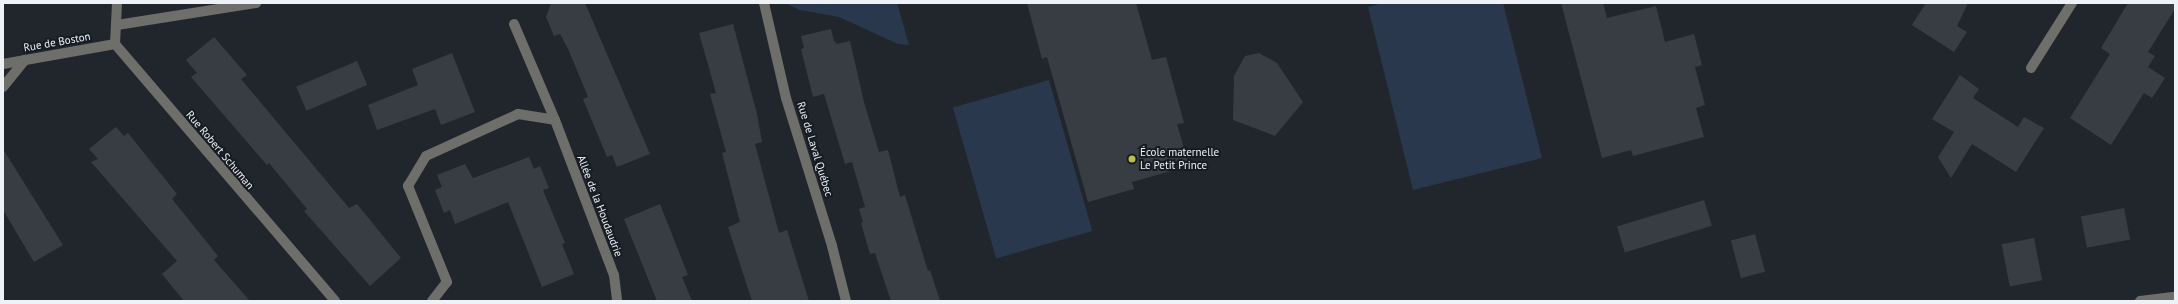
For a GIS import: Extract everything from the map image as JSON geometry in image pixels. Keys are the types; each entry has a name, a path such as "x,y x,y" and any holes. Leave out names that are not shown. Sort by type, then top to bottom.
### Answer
{"street":[{"path":"115,44 117,3"},
{"path":"117,25 256,3"},
{"name":"Rue de Laval Québec","path":"764,3 786,98 832,246 846,301"},
{"path":"2031,68 2072,3"},
{"name":"Allée de la Houdaudrie","path":"514,24 554,120 614,275 617,301"},
{"name":"Rue de Boston","path":"3,64 115,44"},
{"name":"Rue Robert Schuman","path":"115,44 335,301"},
{"path":"3,87 25,60"},
{"path":"432,301 447,282 408,186 426,156 518,114 554,120"},
{"path":"2140,301 2175,297"}],"shaded area":[{"path":"785,3 897,3 909,45 898,44 839,17 800,10"},
{"path":"1383,3 1503,3 1542,158 1413,190 1368,7"},
{"path":"1049,80 1092,231 996,258 953,108"}],"building":[{"path":"551,3 585,3 650,154 617,167 612,155 607,157 583,99 588,97 569,51 560,34 554,36 546,17"},
{"path":"1027,3 1136,3 1152,60 1166,57 1184,123 1177,124 1189,166 1132,182 1134,189 1088,202 1047,57 1042,59"},
{"path":"1561,3 1603,3 1607,18 1656,6 1665,42 1694,34 1702,65 1695,67 1705,105 1696,108 1704,137 1633,156 1631,150 1602,158"},
{"path":"1926,3 1968,3 1957,26 1967,32 1954,52 1912,25"},
{"path":"2128,3 2175,3 2175,9 2148,52 2155,56 2148,67 2165,78 2152,98 2144,93 2111,145 2070,118 2110,54 2101,48"},
{"path":"733,24 757,114 762,142 755,144 779,233 787,230 809,301 752,301 728,227 740,222 722,153 726,152 710,94 716,93 699,33"},
{"path":"831,29 834,41 837,44 850,41 864,102 879,152 888,150 900,197 905,195 928,271 930,270 940,301 891,301 875,253 870,254 861,223 863,222 859,209 865,207 852,162 845,164 824,94 813,97 801,49 804,48 801,36"},
{"path":"214,37 247,75 241,79 349,208 357,204 401,258 370,286 304,211 307,209 269,163 267,165 191,77 197,73 186,60"},
{"path":"452,53 475,112 441,125 435,109 377,130 368,105 418,85 412,69"},
{"path":"1259,53 1277,63 1303,102 1275,136 1233,120 1234,76 1245,56"},
{"path":"357,61 367,85 306,111 296,87"},
{"path":"1960,75 1979,89 1973,98 2018,127 2024,117 2044,128 2016,172 1972,144 1951,178 1938,157 1954,132 1932,119"},
{"path":"116,127 124,136 128,133 177,194 172,199 218,256 214,260 250,301 184,301 162,274 177,261 91,162 98,159 89,149"},
{"path":"3,149 63,245 34,262 3,210"},
{"path":"529,157 534,169 540,166 549,188 543,190 565,243 562,244 574,274 542,287 508,202 455,224 450,210 444,213 435,190 442,187 437,175 465,164 473,178"},
{"path":"1704,200 1712,226 1625,252 1617,227"},
{"path":"660,204 688,275 682,277 692,301 657,301 624,219"},
{"path":"2124,208 2130,239 2087,248 2081,216"},
{"path":"1755,234 1765,272 1741,278 1731,240"},
{"path":"2034,238 2042,280 2010,287 2002,244"}],"place":[{"name":"École maternelle Le Petit Prince","path":"1132,159"}]}
